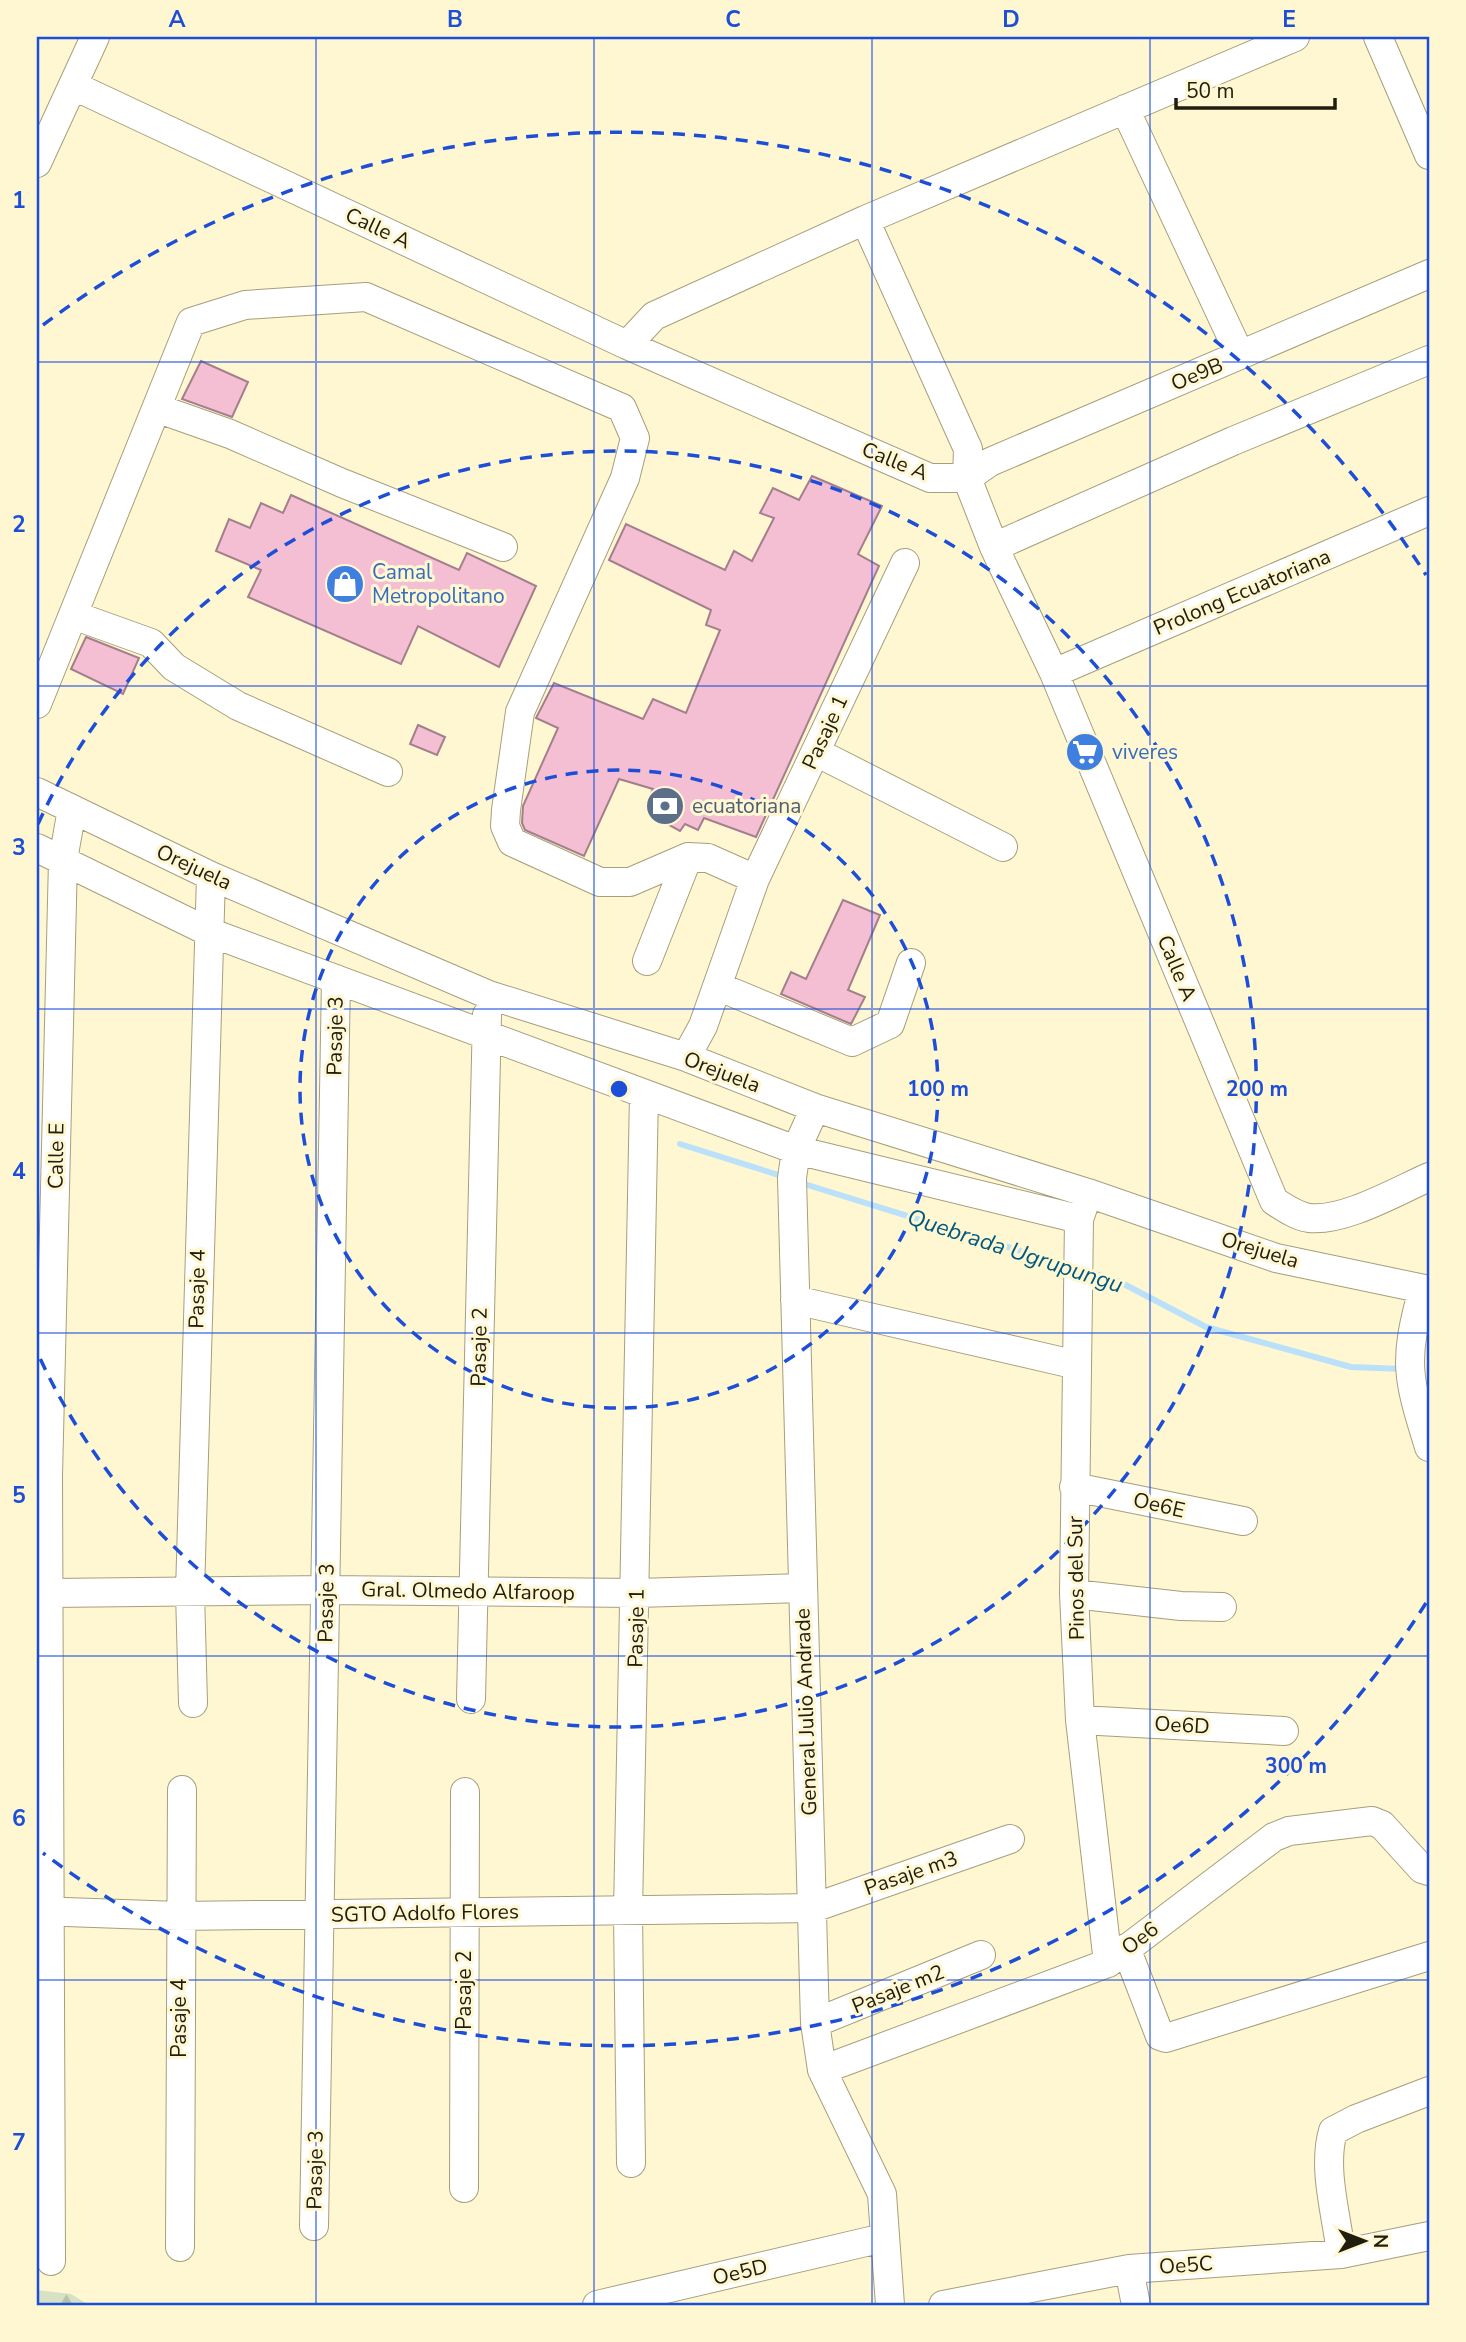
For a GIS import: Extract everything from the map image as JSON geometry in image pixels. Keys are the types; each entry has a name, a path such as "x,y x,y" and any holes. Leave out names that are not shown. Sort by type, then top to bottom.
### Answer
{"street":[{"path":"37,163 95,37"},
{"path":"627,345 654,316 865,220 1295,37"},
{"path":"1378,37 1429,155"},
{"name":"Calle A","path":"74,86 627,345 930,478 967,478 994,547 1054,673 1275,1200 1289,1211 1309,1218 1337,1216 1429,1177"},
{"path":"1125,109 1240,355"},
{"path":"865,220 968,449 967,478"},
{"name":"Oe9B","path":"967,478 989,463 1429,274"},
{"path":"37,704 159,408 191,322 245,305 366,297 622,408 635,438 625,478 520,712 505,826 512,842 600,882 630,882 688,857 708,858 755,879"},
{"path":"994,547 1233,441 1429,360"},
{"path":"159,408 230,434 342,483 503,547"},
{"name":"Prolong Ecuatoriana","path":"1054,673 1429,511"},
{"name":"Pasaje 1","path":"686,1058 703,1026 755,879 905,563"},
{"path":"73,615 151,643 174,667 238,706 388,772"},
{"path":"816,752 1003,847"},
{"name":"Orejuela","path":"37,792 211,876 489,995 686,1058 1084,1206 1276,1258 1426,1290"},
{"name":"Calle E","path":"51,2261 44,2193 43,1911 50,1593 42,1475 48,1018 63,860 72,809"},
{"path":"37,848 209,932 796,1150 1084,1206"},
{"path":"647,961 688,857"},
{"name":"Pasaje 4","path":"193,1703 190,1592 211,876"},
{"path":"717,986 852,1042 890,1024 911,963"},
{"name":"Pasaje 3","path":"314,2226 336,979"},
{"name":"Pasaje 2","path":"471,1699 489,995"},
{"name":"Pasaje 1","path":"631,2163 628,1912 644,1094"},
{"name":"General Julio Andrade","path":"815,1108 796,1150 792,1178 815,2023 822,2070 882,2194 883,2238 890,2305"},
{"name":"Pinos del Sur","path":"1084,1206 1077,1365 1074,1594 1080,1720 1117,1956 1160,2036 1166,2038 1429,1956"},
{"path":"1426,1290 1409,1339 1408,1364 1411,1388 1429,1447"},
{"path":"795,1300 1077,1365"},
{"name":"Oe6E","path":"1074,1487 1243,1521"},
{"name":"Gral. Olmedo Alfaroop","path":"50,1593 326,1590 636,1593 802,1588"},
{"path":"1074,1594 1181,1606 1222,1607"},
{"name":"Oe6D","path":"1080,1720 1284,1731"},
{"name":"Pasaje 4","path":"180,2248 179,1916 182,1790"},
{"name":"Pasaje 2","path":"464,2188 465,1792"},
{"name":"Oe6","path":"822,2070 1117,1956 1275,1837 1289,1831 1372,1821 1382,1825 1422,1869 1429,1871"},
{"name":"Pasaje m3","path":"813,1908 1010,1839"},
{"name":"SGTO Adolfo Flores","path":"43,1911 179,1916 813,1908"},
{"name":"Pasaje m2","path":"815,2023 981,1955"},
{"path":"1341,2254 1331,2177 1329,2146 1333,2131 1356,2119 1429,2091"},
{"name":"Oe5C","path":"943,2305 1129,2270 1341,2254 1429,2236"},
{"name":"Oe5D","path":"597,2305 883,2238"},
{"path":"1129,2270 1136,2305"}],"green space":[{"path":"37,2290 71,2294 89,2305 37,2305"}],"building":[{"path":"201,361 248,382 232,417 182,399"},
{"path":"812,476 882,506 858,554 879,566 756,837 704,818 698,830 685,824 680,831 660,820 663,811 647,803 653,789 619,779 584,856 525,830 522,823 523,806 558,728 536,718 554,683 643,719 653,699 686,713 720,630 706,625 711,610 609,560 626,524 725,570 734,551 752,561 774,518 760,513 773,488 799,500"},
{"name":"Camal Metropolitano","path":"291,495 459,570 467,553 536,586 499,667 418,626 401,664 248,597 261,570 216,551 229,519 250,528 261,503 283,513"},
{"path":"86,637 139,658 123,694 71,669"},
{"path":"418,725 445,737 437,755 410,744"},
{"path":"843,900 880,915 848,990 865,997 851,1024 781,994 791,972 806,979"}],"waterway":[{"name":"Quebrada Ugrupungu","path":"680,1144 785,1177"},
{"name":"Quebrada Ugrupungu","path":"798,1182 1072,1267"},
{"name":"Quebrada Ugrupungu","path":"1086,1271 1118,1281 1206,1327 1351,1367 1403,1369"}],"place":[{"name":"Camal Metropolitano","path":"345,584"},
{"name":"viveres","path":"1085,752"},
{"name":"ecuatoriana","path":"665,806"}]}
